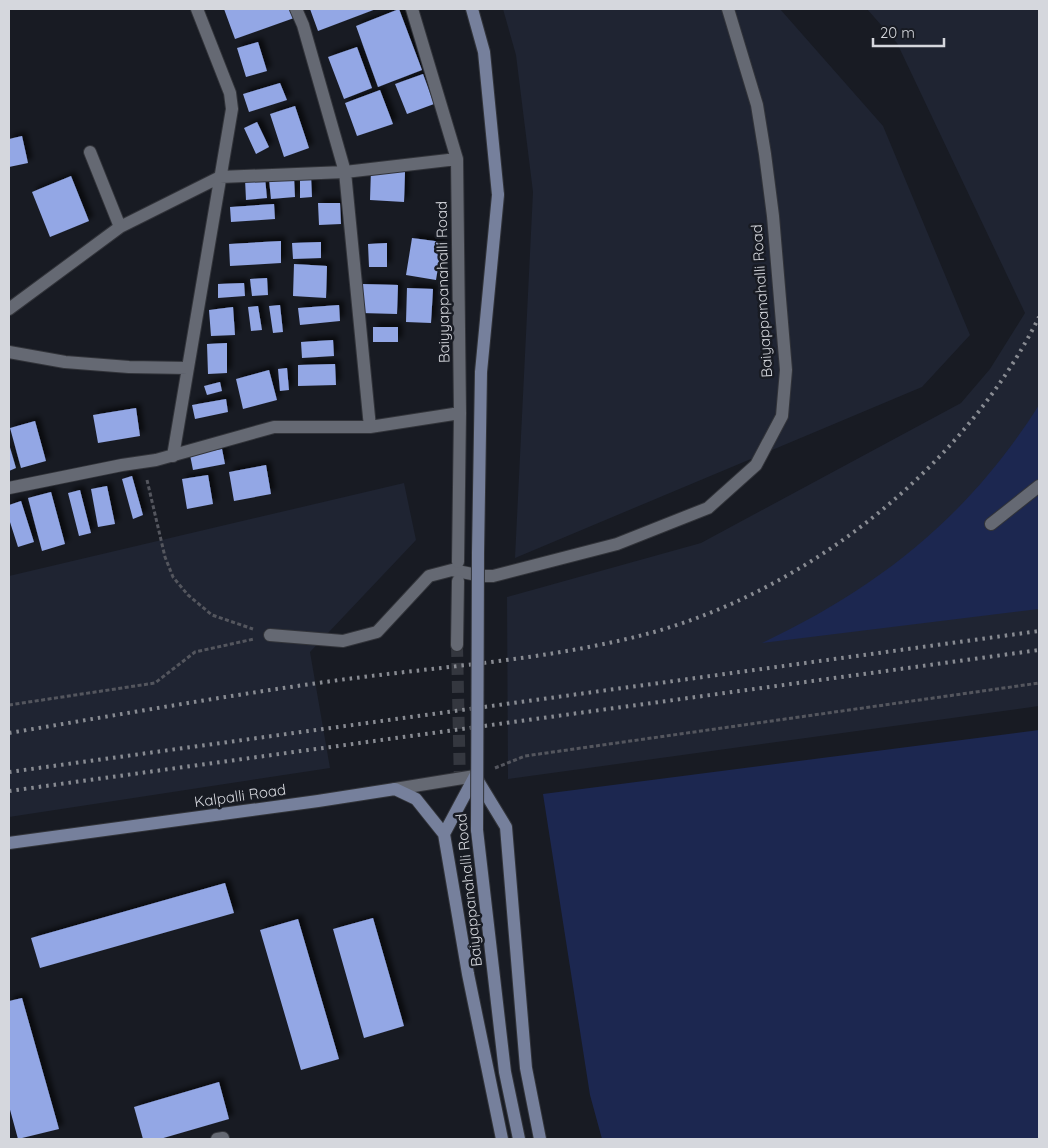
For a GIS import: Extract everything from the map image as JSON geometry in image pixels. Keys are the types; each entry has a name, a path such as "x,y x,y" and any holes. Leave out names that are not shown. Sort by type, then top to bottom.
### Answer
{"street":[{"path":"173,456 232,109 230,93 197,9"},
{"path":"296,9 303,24 345,172 370,427"},
{"name":"Baiyyappanahalli Road","path":"412,9 458,159 460,413 456,571 457,645"},
{"name":"Baiyappanahalli Road","path":"472,9 484,52 498,195 481,372 477,830 505,1072 519,1139"},
{"name":"Baiyappanahalli Road","path":"456,571 482,576 494,576 519,570 617,544 708,508 756,465 782,416 786,370 773,216 765,154 757,105 728,9"},
{"path":"90,152 120,227"},
{"path":"9,309 120,227 220,177 345,172 458,159"},
{"path":"9,352 66,362 129,368 188,368"},
{"path":"9,488 173,456 274,427 370,427 460,413"},
{"path":"991,524 1039,486"},
{"path":"270,635 343,641 376,632 429,576 456,571"},
{"path":"475,776 506,827 526,1068 540,1139"},
{"name":"Baiyappanahalli Road","path":"475,776 444,834 468,974 502,1139"},
{"name":"Kalpalli Road","path":"9,843 308,803 475,776"},
{"path":"460,786 461,802"},
{"path":"396,789 416,798 444,834"}],"path":[{"path":"143,462 165,557 173,577 188,595 212,615 270,635"},
{"path":"9,704 155,683 194,652 270,635"},
{"path":"475,776 525,756 1039,683"}],"shaded area":[{"path":"503,9 780,9 883,126 970,335 922,387 515,558 533,192 516,55"},
{"path":"867,9 1039,9 1039,706 508,779 507,597 701,543 961,403 990,369 1025,313 897,43"},
{"path":"1039,405 1039,609 762,643 845,598 919,545 983,481 1012,445"},
{"path":"404,483 416,540 310,652 330,768 9,817 9,576"},
{"path":"1039,730 1039,1139 602,1139 590,1095 543,794"}],"building":[{"path":"224,9 291,9 294,18 235,39"},
{"path":"310,9 376,9 318,31"},
{"path":"399,9 422,70 378,87 356,26"},
{"path":"258,42 267,71 246,77 237,48"},
{"path":"357,47 372,88 344,99 328,57"},
{"path":"423,74 434,104 407,114 395,84"},
{"path":"280,83 287,100 249,112 243,94"},
{"path":"380,90 393,124 357,136 345,103"},
{"path":"295,106 309,148 284,157 270,114"},
{"path":"257,122 269,147 256,154 244,128"},
{"path":"22,136 28,163 9,167 9,139"},
{"path":"371,170 405,172 404,202 370,200"},
{"path":"71,176 89,221 50,237 32,192"},
{"path":"300,177 311,177 312,197 300,198"},
{"path":"265,178 267,198 246,200 245,179"},
{"path":"294,178 295,197 271,199 269,179"},
{"path":"318,203 340,203 341,224 319,225"},
{"path":"274,204 275,219 231,222 230,207"},
{"path":"412,238 442,242 436,280 406,275"},
{"path":"281,241 281,263 230,266 229,244"},
{"path":"321,242 321,258 293,259 292,243"},
{"path":"387,243 387,267 369,267 368,244"},
{"path":"294,264 327,266 326,298 293,296"},
{"path":"267,278 268,295 252,296 250,279"},
{"path":"244,283 245,296 218,298 218,284"},
{"path":"363,284 398,285 397,314 361,313"},
{"path":"407,288 433,289 431,323 406,322"},
{"path":"280,305 283,332 273,333 269,306"},
{"path":"339,305 340,321 300,325 298,308"},
{"path":"258,306 262,330 251,331 248,307"},
{"path":"233,307 235,335 211,336 209,310"},
{"path":"373,327 398,327 398,342 373,342"},
{"path":"333,340 334,356 302,358 301,342"},
{"path":"227,343 227,373 208,374 207,344"},
{"path":"335,364 336,385 298,386 298,365"},
{"path":"287,368 289,390 280,391 278,369"},
{"path":"269,370 277,400 243,409 236,379"},
{"path":"220,382 222,391 207,395 204,386"},
{"path":"226,399 228,412 195,419 192,405"},
{"path":"136,408 140,436 98,443 93,415"},
{"path":"35,421 46,461 21,468 10,428"},
{"path":"9,444 16,468 9,471"},
{"path":"222,449 225,464 193,470 190,455"},
{"path":"266,465 271,494 234,501 229,472"},
{"path":"208,475 213,504 187,509 182,479"},
{"path":"132,476 143,515 133,519 122,479"},
{"path":"107,486 115,524 98,527 91,489"},
{"path":"80,490 91,533 79,536 68,493"},
{"path":"51,492 65,544 42,551 28,498"},
{"path":"21,501 34,542 18,547 9,519 9,505"},
{"path":"225,883 234,913 40,968 31,938"},
{"path":"373,918 404,1026 364,1038 333,929"},
{"path":"298,919 339,1059 301,1070 260,930"},
{"path":"22,998 59,1129 18,1139 9,1106 9,1001"},
{"path":"219,1082 229,1119 160,1139 143,1139 134,1107"}],"tunnel":[{"path":"457,645 460,786"}],"railway":[{"path":"9,733 292,687 563,652 639,636 700,617 760,590 818,557 872,518 923,473 968,425 1007,372 1039,317"},
{"path":"9,772 1039,631"},
{"path":"9,791 1039,650"}]}
